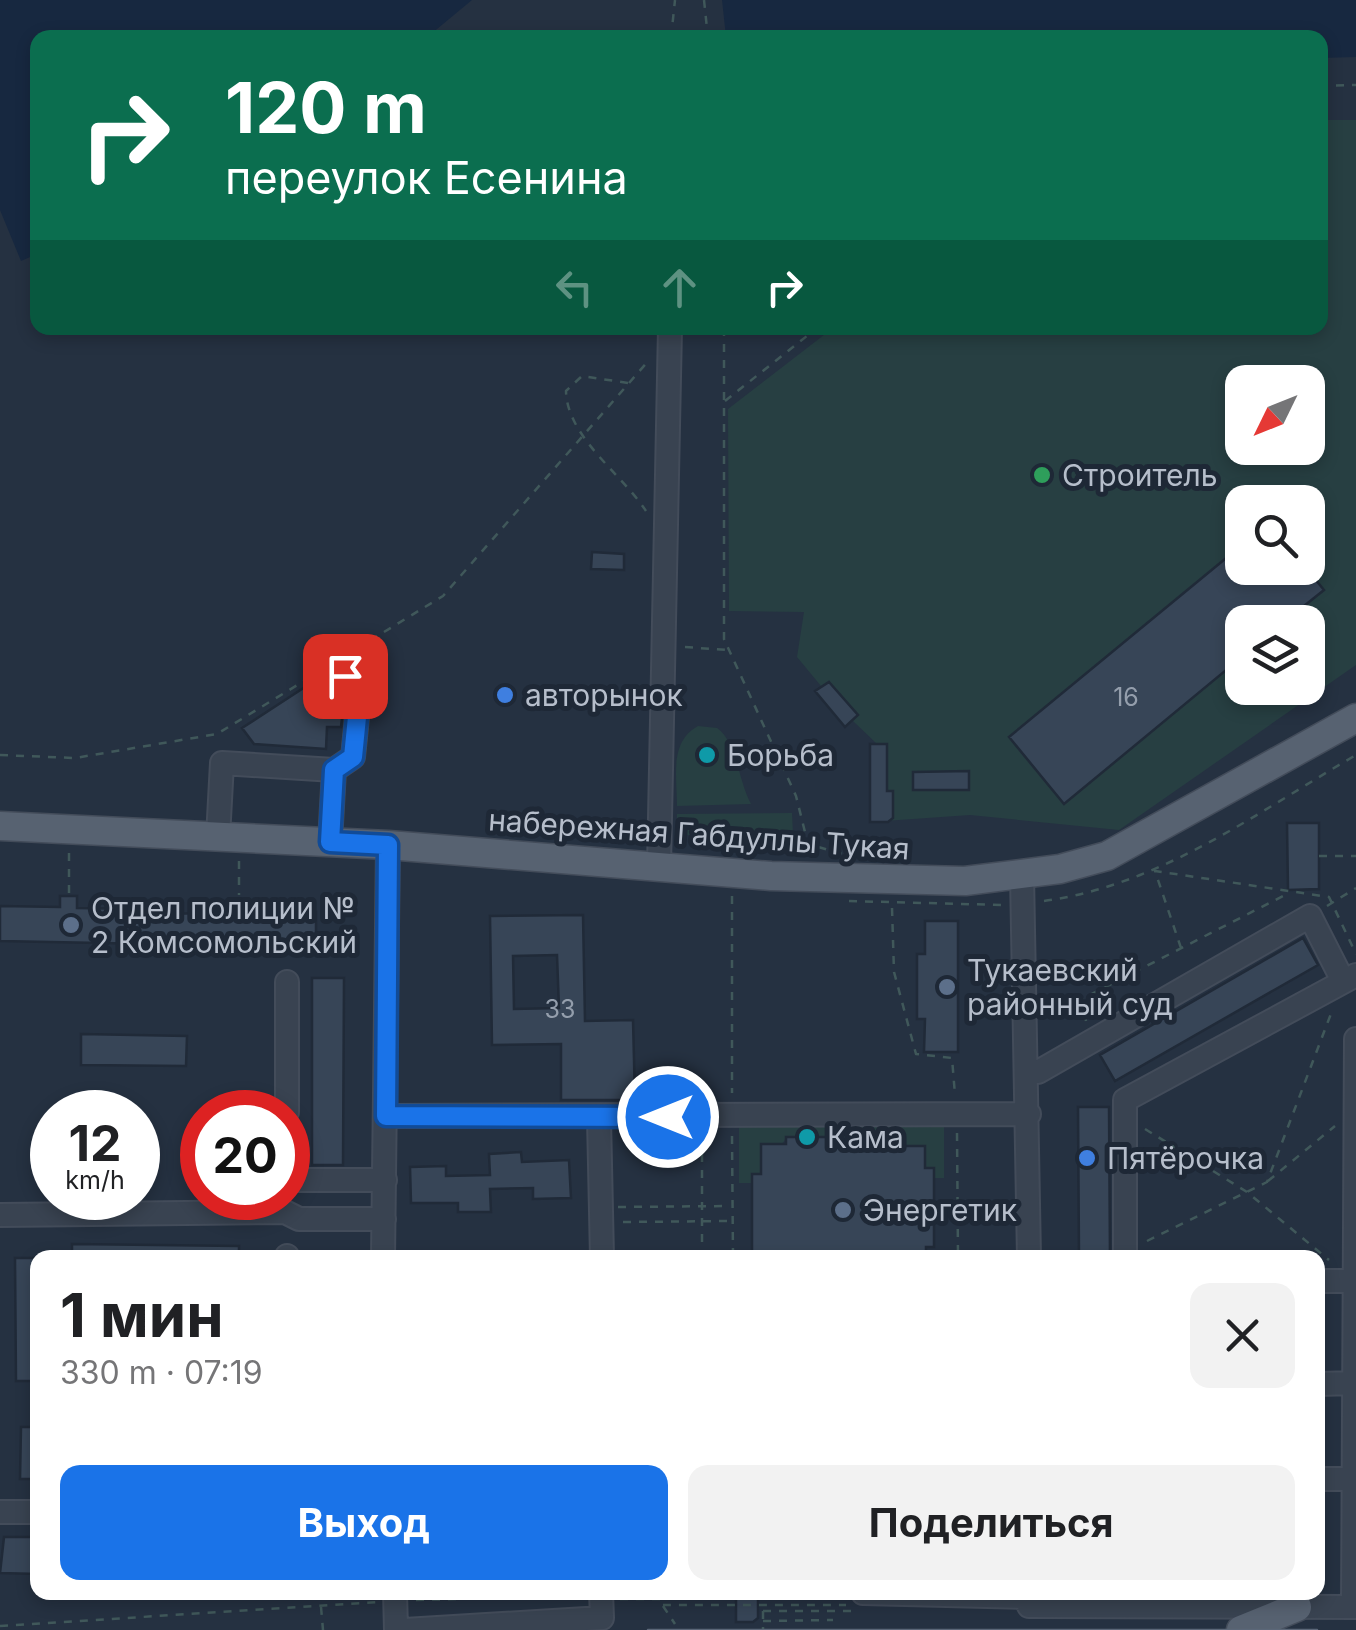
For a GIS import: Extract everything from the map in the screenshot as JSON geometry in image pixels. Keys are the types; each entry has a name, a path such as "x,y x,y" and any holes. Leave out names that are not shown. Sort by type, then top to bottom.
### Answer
{"main road":[{"name":"набережная Габдуллы Тукая","path":"0,826 388,845 424,838 659,867 880,882 1022,875 1106,856 1356,718"},
{"path":"1241,1630 1297,1606"}],"street":[{"path":"659,867 670,335"},
{"path":"218,836 222,762 334,770 353,757 359,697 339,666"},
{"path":"330,842 334,770"},
{"path":"384,1250 388,845"},
{"path":"1022,875 1029,1250"},
{"path":"1038,1072 1310,916 1353,979 1124,1100 1125,1250"},
{"path":"287,982 287,1090"},
{"path":"1096,1600 1354,1607 1356,1039"},
{"path":"386,1116 1029,1114"},
{"path":"599,1118 602,1250"},
{"path":"310,1180 385,1180"},
{"path":"0,1215 285,1212 299,1220 384,1219"},
{"path":"1325,1280 1355,1280"},
{"path":"1325,1384 1355,1384"},
{"path":"1325,1480 1353,1479"},
{"path":"0,1512 30,1512"},
{"path":"395,1600 396,1630"},
{"path":"860,1603 961,1600"},
{"path":"1029,1600 1030,1630"},
{"path":"405,1630 596,1611"}],"path":[{"path":"672,30 675,0"},
{"path":"704,0 707,30"},
{"path":"1328,86 1356,85"},
{"path":"0,755 75,758 217,734 339,666 443,596 585,437 668,335"},
{"path":"724,335 724,639"},
{"path":"724,402 808,335"},
{"path":"630,383 596,375 572,382 566,404 585,437 650,517"},
{"path":"733,1250 732,845 808,844"},
{"path":"69,855 69,893"},
{"path":"1319,856 1356,856"},
{"path":"239,860 239,895"},
{"path":"1181,948 1155,871 1288,894 1330,896 1356,954"},
{"path":"1310,916 1356,888"},
{"path":"1090,1042 1082,1000 1288,894"},
{"path":"1267,1182 1353,979"},
{"path":"1135,1250 1267,1182 1356,1110"},
{"path":"956,1114 958,1250"},
{"path":"1124,1116 1247,1192 1318,1250"},
{"path":"702,1117 702,1250"},
{"path":"600,1215 732,1206"},
{"path":"600,1215 732,1222"},
{"path":"1325,1256 1355,1280"},
{"path":"0,1626 321,1607 373,1600"},
{"path":"438,1600 596,1611 656,1600"},
{"path":"662,1600 675,1624"},
{"path":"662,1605 860,1603"},
{"path":"763,1612 860,1603"},
{"path":"763,1605 763,1630"},
{"path":"321,1607 322,1630"},
{"path":"763,1620 833,1620"}],"green space":[{"name":"Строитель","path":"1328,120 1356,120 1356,665 1325,687 1325,605 1225,605 1225,705 1299,705 1119,830 970,815 870,822 870,744 876,743 853,721 845,727 815,691 821,686 797,657 804,612 729,611 728,409 824,335 1328,335"},
{"path":"698,726 717,728 724,734 751,804 677,806 679,751 682,741"},
{"path":"792,813 793,834 677,835 677,814"},
{"path":"739,1126 944,1126 944,1178 934,1178 934,1168 925,1168 925,1146 829,1146 787,1137 761,1174 752,1175 752,1183 739,1183"}],"water":[{"path":"0,0 472,0 436,30 30,30 30,257 21,261 0,210"},
{"path":"722,0 1356,0 1356,57 1328,58 1328,30 725,30"}],"building":[{"path":"592,552 624,554 624,570 591,569"},
{"path":"1225,559 1225,585 1320,585 1324,590 1305,605 1225,605 1225,671 1064,804 1009,737"},
{"path":"328,672 344,701 341,727 327,727 326,749 254,744 242,728"},
{"path":"829,682 858,715 845,727 815,691"},
{"path":"870,744 887,744 887,791 893,791 893,818 888,822 870,822"},
{"path":"969,771 969,790 913,790 913,772"},
{"path":"1287,823 1319,823 1319,889 1288,890"},
{"path":"60,896 77,896 77,908 142,909 142,914 230,913 229,899 248,899 248,913 316,912 316,947 150,948 150,944 0,941 0,906 60,907"},
{"path":"583,915 585,1021 633,1020 635,1100 561,1100 561,1044 492,1045 490,916","holes":["557,955 559,1008 514,1009 513,956"]},
{"name":"Тукаевский районный суд","path":"925,921 958,921 958,1052 924,1052 925,1019 917,1019 917,954 925,954"},
{"path":"1303,938 1318,965 1115,1081 1100,1055"},
{"path":"312,978 344,978 343,1165 312,1165"},
{"path":"81,1034 187,1036 186,1066 81,1065"},
{"path":"1078,1107 1109,1107 1110,1250 1079,1250"},
{"name":"Энергетик","path":"786,1137 829,1137 829,1146 925,1146 925,1168 934,1168 934,1247 752,1250 752,1174 761,1174 761,1144 786,1144"},
{"path":"521,1152 522,1162 569,1160 571,1198 533,1199 533,1188 490,1189 491,1212 458,1212 458,1203 411,1203 410,1167 446,1166 446,1176 490,1175 489,1154"},
{"path":"72,1244 239,1246 239,1250 72,1250"},
{"path":"15,1258 30,1258 30,1381 16,1381"},
{"path":"21,1427 30,1427 30,1479 20,1479"},
{"path":"4,1537 30,1537 30,1574 0,1573"},
{"path":"736,1600 758,1600 758,1618 753,1622 736,1622"}],"tram line":[{"path":"648,1630 1317,1630"}],"place":[{"name":"Строитель","path":"1042,475"},
{"name":"авторынок","path":"505,695"},
{"name":"Борьба","path":"707,755"},
{"name":"Отдел полиции № 2 Комсомольский","path":"71,925"},
{"name":"Тукаевский районный суд","path":"947,987"},
{"name":"Кама","path":"807,1137"},
{"name":"Пятёрочка","path":"1087,1158"},
{"name":"Энергетик","path":"843,1210"}],"route":[{"path":"345,676 359,697 353,757 334,770 330,842 388,845 386,1116 668,1117"}]}
